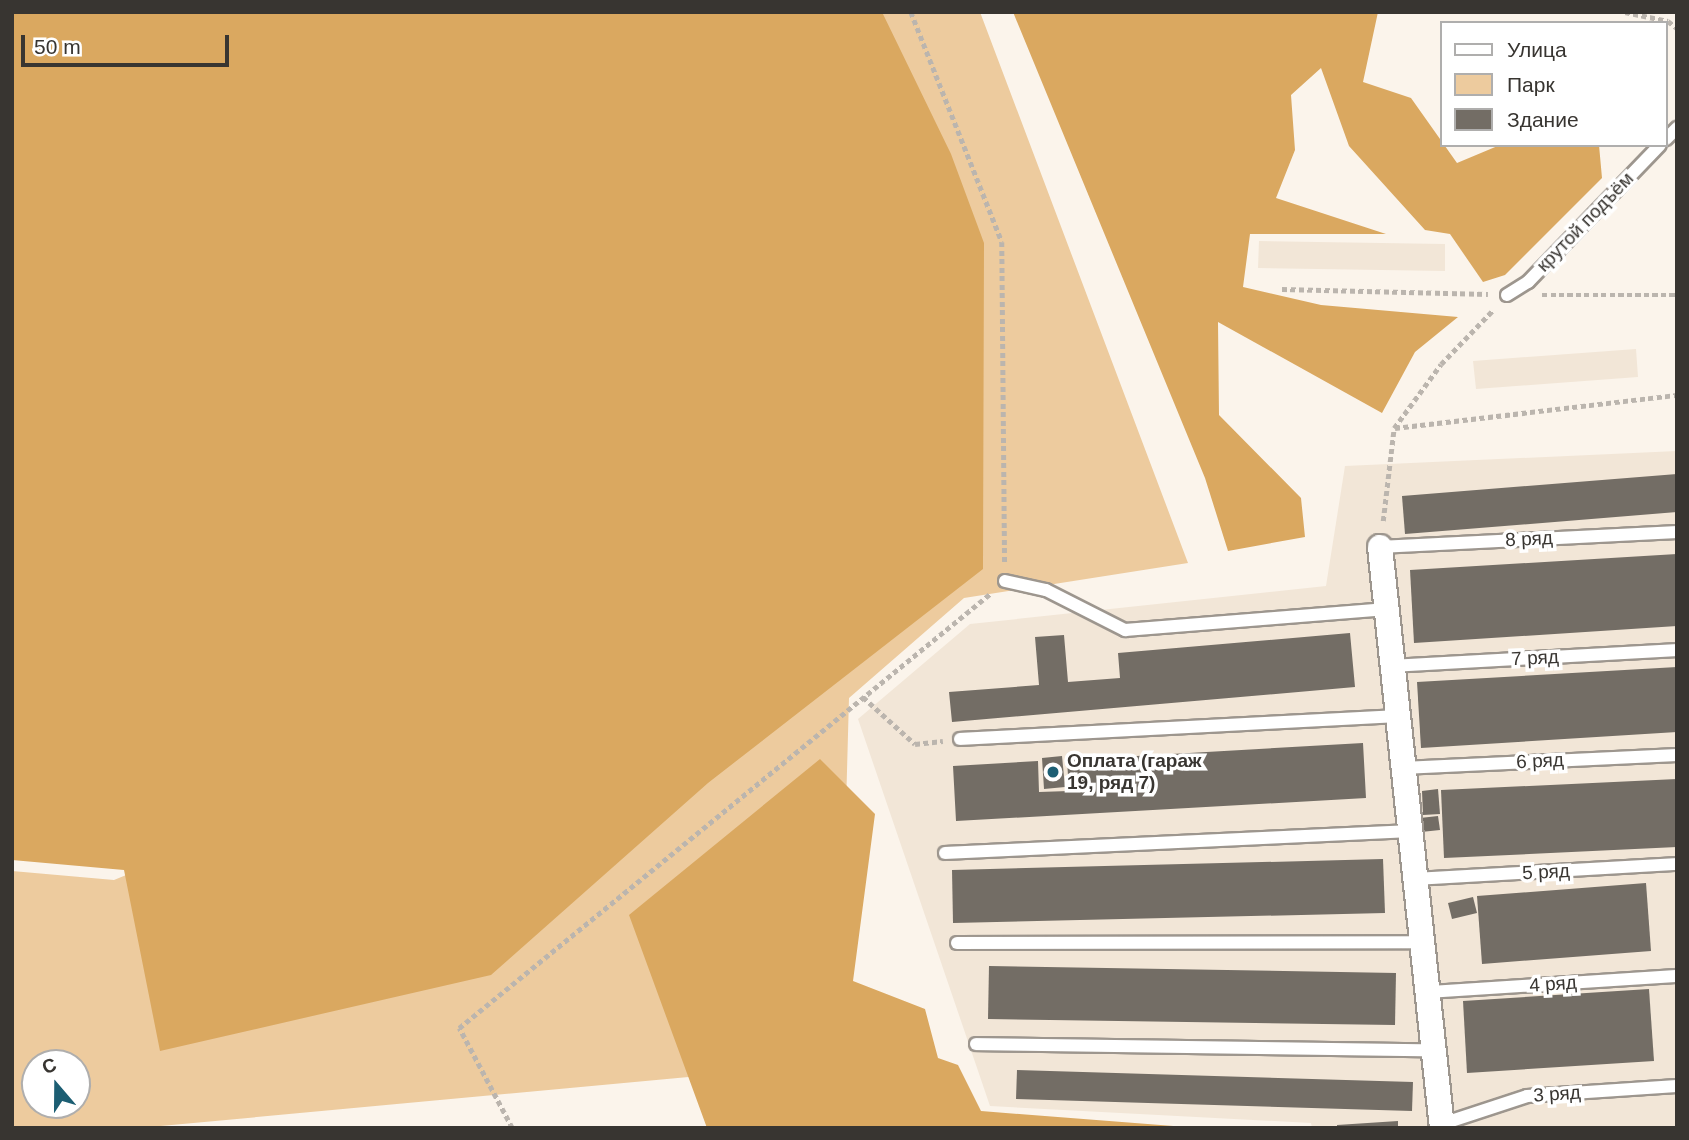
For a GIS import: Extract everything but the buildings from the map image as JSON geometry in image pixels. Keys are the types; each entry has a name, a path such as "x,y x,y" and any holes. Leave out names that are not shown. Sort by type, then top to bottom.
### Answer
{"street":[{"path":"1380,547 1442,1126"}],"lane":[{"name":"крутой подъём","path":"1507,295 1528,282 1658,147"},
{"name":"8 ряд","path":"1380,547 1677,532"},
{"path":"1005,581 1046,590 1125,630 1387,609"},
{"name":"7 ряд","path":"1392,666 1677,650"},
{"path":"960,740 1397,716"},
{"name":"6 ряд","path":"1403,768 1677,755"},
{"path":"945,853 1410,831"},
{"name":"5 ряд","path":"1416,879 1677,864"},
{"path":"957,943 1423,942"},
{"name":"4 ряд","path":"1429,992 1677,976"},
{"path":"976,1044 1434,1051"},
{"name":"3 ряд","path":"1442,1126 1527,1096 1677,1086"}],"path":[{"path":"512,1128 459,1028 1005,581 1002,242 911,12"},
{"path":"1625,12 1664,21"},
{"path":"1282,289 1434,289 1507,295 1677,295"},
{"path":"1380,547 1394,428 1441,364 1507,295"},
{"path":"1394,428 1677,395"},
{"path":"863,697 915,744 960,740"}],"shaded area":[{"path":"12,12 882,12 951,154 984,243 983,569 708,783 491,975 160,1051 124,870 12,860"},
{"path":"1013,12 1378,12 1363,82 1411,98 1440,139 1440,147 1446,147 1457,163 1495,147 1599,147 1602,178 1505,275 1483,282 1450,234 1425,230 1349,146 1321,68 1291,95 1295,150 1276,198 1386,234 1250,234 1243,287 1321,305 1458,317 1415,352 1382,413 1218,322 1219,415 1301,498 1305,537 1228,551 1205,478"},
{"path":"1259,241 1445,244 1445,271 1258,268"},
{"path":"1636,349 1638,377 1476,389 1473,361"},
{"path":"1677,451 1677,1128 1312,1128 1311,1123 990,1106 858,719 970,624 1326,586 1345,466"},
{"path":"820,759 875,814 853,981 925,1009 938,1058 958,1065 981,1111 1199,1128 707,1128 629,915"}],"green space":[{"path":"533,12 980,12 1188,563 964,598 849,698 839,1063 139,1128 12,1128 12,871 114,880 798,599"}],"place":[{"name":"Оплата (гараж 19, ряд 7)","path":"1053,772"}]}
